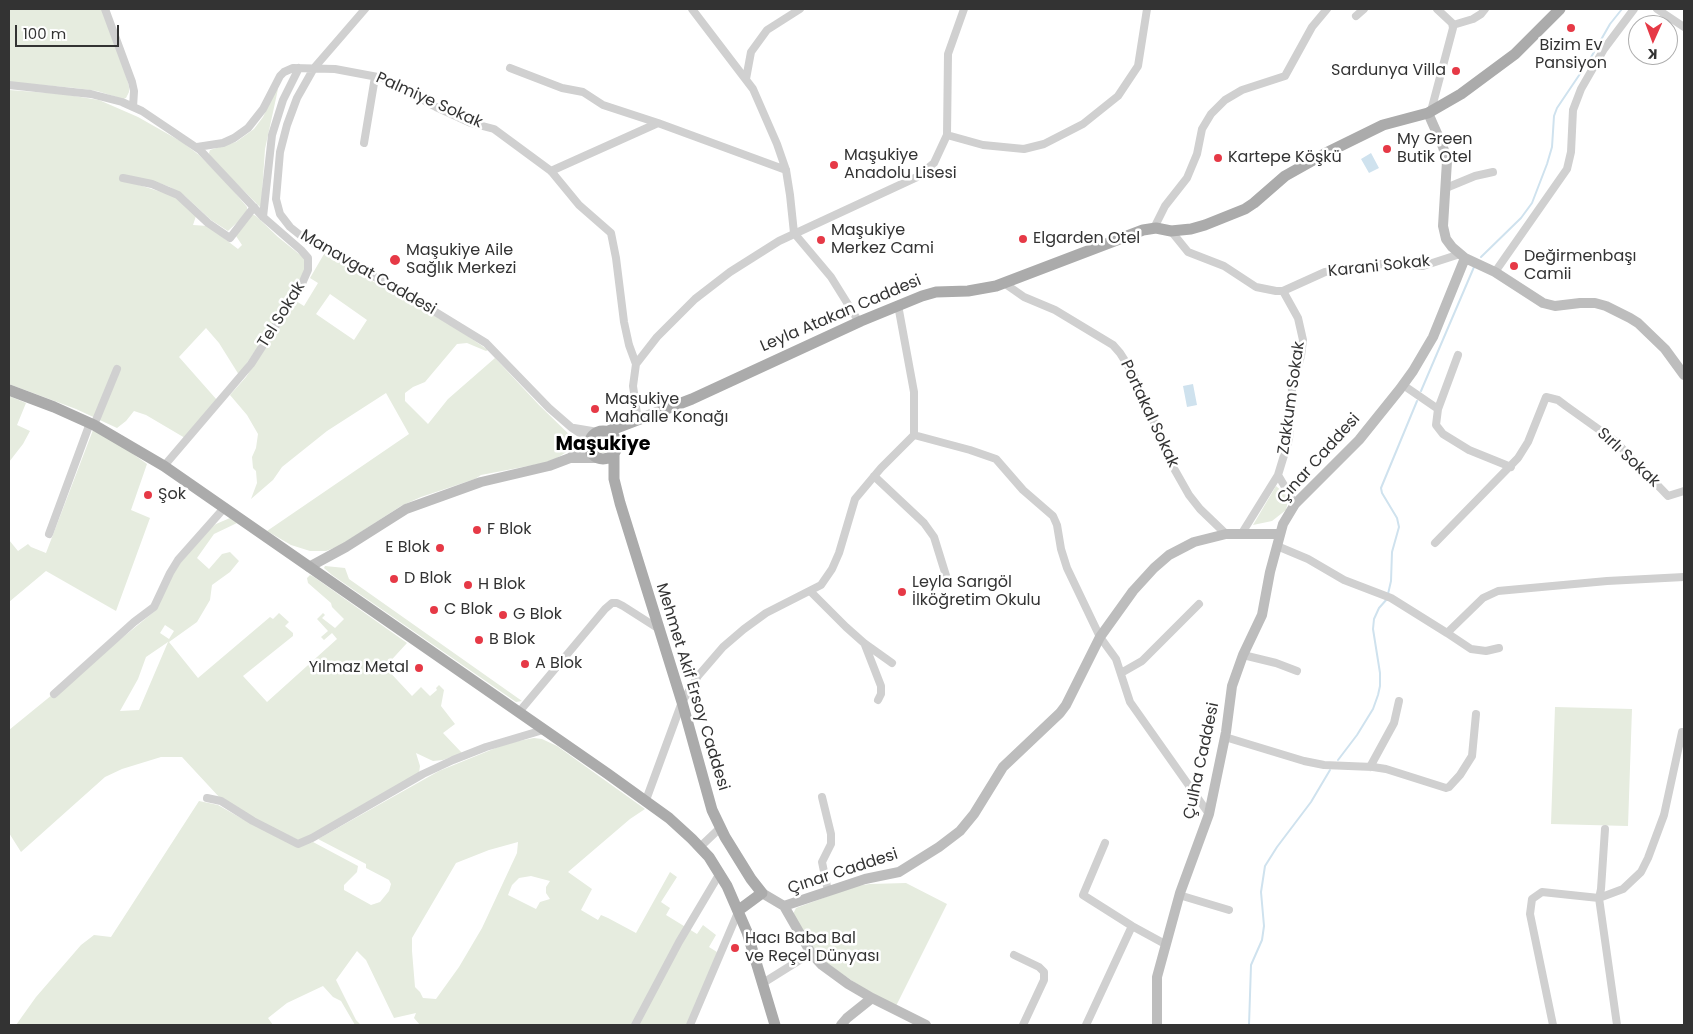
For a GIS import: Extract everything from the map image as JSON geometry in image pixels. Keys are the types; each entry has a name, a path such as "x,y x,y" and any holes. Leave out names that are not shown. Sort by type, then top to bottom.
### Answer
{"main road":[{"name":"Leyla Atakan Caddesi","path":"596,437 692,399 859,322 931,292 968,291 1004,283 1133,233 1154,228 1170,231 1205,225 1245,209 1285,176 1333,149 1383,125 1430,112 1461,94 1498,68 1534,36 1560,9"},
{"path":"9,390 92,424 164,466 646,800 675,823 700,847 720,873 739,910 775,1025"},
{"path":"600,459 607,459 623,433 638,421"},
{"path":"612,434 615,448 614,479 600,459 590,452 596,437 612,434"},
{"name":"Mehmet Akif Ersoy Caddesi","path":"614,479 658,629 682,702 706,791 720,828 751,879 762,893"},
{"path":"739,910 762,893"}],"street":[{"path":"105,9 132,82 134,91 133,106"},
{"name":"Manavgat Caddesi","path":"365,9 314,68 295,104 280,152 276,199 277,206 284,220 305,239 406,294 486,343 549,408 572,428 596,437"},
{"path":"692,9 754,89 786,170 794,233 831,277 859,322"},
{"path":"746,79 751,52 767,30 800,9"},
{"path":"638,421 633,386 636,364 657,337 695,299 730,272 794,233 916,177 934,163 947,135 948,54 964,9"},
{"path":"947,135 983,145 1024,149 1044,144 1082,124 1118,96 1138,66 1147,9"},
{"path":"1154,228 1165,206 1187,178 1195,159 1202,129 1211,114 1225,100 1242,90 1285,76 1312,27 1327,9"},
{"path":"1356,16 1364,9"},
{"path":"1437,9 1453,25"},
{"path":"1453,25 1477,17 1485,9"},
{"path":"1495,272 1567,169 1571,152 1573,110 1580,89 1604,49 1634,9"},
{"path":"1657,9 1684,27"},
{"path":"1453,25 1430,112 1445,154 1447,167 1442,220 1444,232 1452,247 1463,256 1495,272 1543,303 1549,305 1580,302 1595,303 1606,306 1630,318 1638,323 1665,349 1684,375"},
{"path":"263,217 272,135 283,100 299,68"},
{"path":"9,85 91,94 133,106 197,147 223,143 241,134 256,119 280,76 288,69 314,68"},
{"name":"Palmiye Sokak","path":"314,68 335,68 383,78 436,108 471,123 494,129 551,171 579,205 611,233 624,322 636,364"},
{"path":"510,68 562,88 582,92 603,105 786,170"},
{"path":"364,143 375,77"},
{"path":"551,171 658,123"},
{"name":"Tel Sokak","path":"164,466 242,376 306,276 309,262 306,255 263,217 197,147"},
{"path":"1446,188 1475,176 1493,172"},
{"path":"123,178 152,184 178,195 208,222 230,238 254,207"},
{"path":"1170,231 1184,248 1193,254 1224,266 1256,287 1282,291"},
{"name":"Karani Sokak","path":"1282,291 1324,272 1380,264 1423,266 1463,256"},
{"name":"Çınar Caddesi","path":"784,906 865,879 899,872 939,847 960,830 974,814 1003,767 1060,713 1100,637 1133,591 1169,555 1194,542 1226,534 1280,534 1283,524 1295,504 1359,440 1403,385 1426,352 1463,256"},
{"name":"Portakal Sokak","path":"1004,283 1024,297 1055,310 1113,346 1120,353 1137,382 1166,452 1184,488 1194,503 1226,534"},
{"name":"Zakkum Sokak","path":"1282,291 1298,318 1303,345 1292,390 1288,439 1278,476 1295,504"},
{"path":"646,800 682,702 709,662 733,637 766,613 821,585 832,569 839,553 855,499 881,468 914,435 914,392 898,306"},
{"path":"1435,543 1511,467 1469,450 1443,434 1436,425 1438,409 1458,355"},
{"path":"49,534 92,424 117,369"},
{"path":"1403,385 1438,409"},
{"name":"Sırlı Sokak","path":"1511,467 1523,452 1546,397 1558,400 1615,441 1668,496 1684,491"},
{"path":"572,428 596,437"},
{"path":"914,435 996,459 1023,490 1053,516 1058,525 1063,558 1100,637 1113,653 1134,709 1209,814"},
{"path":"308,567 346,547 395,515 416,505 481,482 537,470 570,458 596,437"},
{"path":"570,458 600,459"},
{"path":"874,476 924,523 934,537 948,582"},
{"path":"1242,533 1278,476"},
{"path":"54,694 134,622 154,607 178,560 225,507"},
{"name":"Çulha Caddesi","path":"1157,1025 1157,977 1165,944 1180,895 1209,814 1225,737 1232,686 1243,655 1262,615 1280,534"},
{"path":"1277,546 1308,559 1344,580 1388,596 1471,649 1486,651 1499,648"},
{"path":"1447,633 1482,598 1498,591 1607,581 1684,577"},
{"path":"810,591 864,643 892,662"},
{"path":"518,712 609,605 617,603 658,629"},
{"path":"1121,673 1142,661 1199,604"},
{"path":"864,643 881,686 881,694 878,700"},
{"path":"1243,655 1276,663 1297,671"},
{"path":"1370,767 1394,723 1399,701"},
{"path":"1225,737 1304,761 1324,765 1386,769 1446,788 1449,787 1472,756 1476,714"},
{"path":"207,798 221,801 253,821 298,844 312,838 423,774 453,760 486,747 543,730"},
{"path":"1553,1025 1530,914 1532,899 1542,892 1599,898 1623,889 1641,872 1664,815 1682,732"},
{"path":"822,797 832,834 831,844 822,862 828,891"},
{"path":"700,847 720,828"},
{"path":"1605,829 1599,898 1617,1025"},
{"path":"1105,843 1083,895 1165,944"},
{"path":"636,1025 679,942 720,873"},
{"path":"762,893 784,906 811,954 832,973 872,998 926,1025"},
{"path":"1180,895 1228,910"},
{"path":"690,1025 739,910"},
{"path":"1086,1025 1132,926"},
{"path":"763,983 811,954"},
{"path":"1014,955 1044,972 1044,980 1023,1025"},
{"path":"840,1025 854,1011 872,998"}],"shaded area":[{"path":"9,9 102,9 126,75 129,92 126,98 123,99 97,91 9,82"},
{"path":"278,89 265,149 261,208 210,157 209,153 210,150 236,142 254,129 263,117"},
{"path":"9,90 62,94 99,100 138,117 182,142 199,155 226,182 247,207 245,215 228,231 211,220 185,196 170,187 156,182 120,179 174,196 196,216 193,225 208,226 238,249 242,245 236,236 252,214 304,258 306,264 303,276 239,375 219,343 206,328 179,357 217,400 185,438 146,415 134,411 117,428 76,409 9,384"},
{"path":"324,254 456,328 488,350 486,351 467,343 457,344 425,382 405,393 405,401 428,424 448,399 495,358 579,444 557,458 544,463 481,475 475,479 421,497 401,506 339,546 326,551 310,551 291,545 267,531 409,434 386,393 327,431 282,467 273,480 251,499 257,483 252,457 256,448 258,434 247,415 230,395 246,377 296,301 304,306 318,283 310,278","holes":["330,294 367,320 354,340 316,314"]},
{"path":"9,396 26,403 17,425 30,431 9,462"},
{"path":"93,430 147,464 131,510 150,518 116,611 46,571 9,602 9,540 18,551 28,544 46,553"},
{"path":"603,439 608,441 610,446 608,451 603,453 598,451 596,446 598,441"},
{"path":"1276,486 1284,493 1288,501 1286,510 1272,521 1253,525"},
{"path":"230,518 237,523 214,534 197,558 209,569 222,554 230,552 239,561 230,572 212,585 210,600 197,622 169,642 198,678 270,617 273,619 279,613 289,622 285,626 293,633 293,636 243,676 267,702 337,639 332,633 324,640 321,637 328,631 317,619 323,613 325,615 322,618 335,628 344,619 332,607 331,603 308,583 307,578 310,575 407,643 385,667 412,696 421,687 430,696 437,690 436,688 439,685 444,690 441,706 455,724 443,733 462,753 443,760 433,761 416,753 420,766 419,773 306,838 298,840 257,820 220,798 182,757 161,757 122,769 105,777 21,852 9,833 9,730 155,611 173,572 205,533 216,524","holes":["165,625 174,631 169,639 160,633","168,642 139,710 120,711 138,679 146,657"]},
{"path":"325,566 345,568 349,579 522,701 516,702 332,575 324,568"},
{"path":"1555,707 1632,709 1628,826 1551,824"},
{"path":"534,738 542,739 557,746 645,809 630,819 568,872 592,889 581,910 598,920 601,915 636,933 670,872 677,877 661,902 670,908 666,915 697,934 703,925 716,935 709,947 717,952 690,1025 420,1025 414,1018 416,1013 394,1018 366,960 357,951 336,980 356,1020 361,1025 355,1025 341,1001 333,997 323,986 287,1003 268,1018 273,1025 16,1025 36,997 81,945 94,935 111,937 199,801 218,805 296,846 313,842 358,866 357,872 344,885 344,890 371,905 380,902 389,891 391,884 389,880 366,868 366,864 318,839 439,771 508,743","holes":["518,842 517,853 482,928 459,967 436,999 423,998 415,987 412,938 456,863 489,850","531,876 550,881 546,887 546,893 550,899 540,902 536,909 508,895 512,885 519,878"]},
{"path":"906,883 947,904 896,1006 860,986 829,965 813,948 793,914 796,908 856,886"}],"water":[{"path":"1371,153 1379,168 1369,173 1361,159"},
{"path":"1193,384 1197,405 1187,407 1183,386"}],"waterway":[{"path":"1481,257 1521,218 1532,203 1552,147 1554,116 1557,108 1590,59 1610,24 1622,9"},
{"path":"1421,391 1474,267"},
{"path":"1388,594 1391,581 1392,552 1399,527 1397,518 1381,488 1417,401"},
{"path":"1338,760 1357,735 1373,709 1378,695 1380,673 1373,629 1374,619 1379,608 1387,599"},
{"path":"1249,1025 1251,965 1262,940 1264,926 1261,892 1265,866 1311,802 1330,770"}],"place":[{"name":"Bizim Ev Pansiyon","path":"1571,28"},
{"name":"Sardunya Villa","path":"1456,71"},
{"name":"My Green Butik Otel","path":"1387,149"},
{"name":"Kartepe Köşkü","path":"1218,158"},
{"name":"Maşukiye Anadolu Lisesi","path":"834,165"},
{"name":"Elgarden Otel","path":"1023,239"},
{"name":"Maşukiye Merkez Cami","path":"821,240"},
{"name":"Maşukiye Aile Sağlık Merkezi","path":"395,260"},
{"name":"Değirmenbaşı Camii","path":"1514,266"},
{"name":"Maşukiye Mahalle Konağı","path":"595,409"},
{"name":"Şok","path":"148,495"},
{"name":"F Blok","path":"477,530"},
{"name":"E Blok","path":"440,548"},
{"name":"D Blok","path":"394,579"},
{"name":"H Blok","path":"468,585"},
{"name":"Leyla Sarıgöl İlköğretim Okulu","path":"902,592"},
{"name":"C Blok","path":"434,610"},
{"name":"G Blok","path":"503,615"},
{"name":"B Blok","path":"479,640"},
{"name":"A Blok","path":"525,664"},
{"name":"Yılmaz Metal","path":"419,668"},
{"name":"Hacı Baba Bal ve Reçel Dünyası","path":"735,948"}],"district":[{"name":"Maşukiye","path":"603,445"}]}
